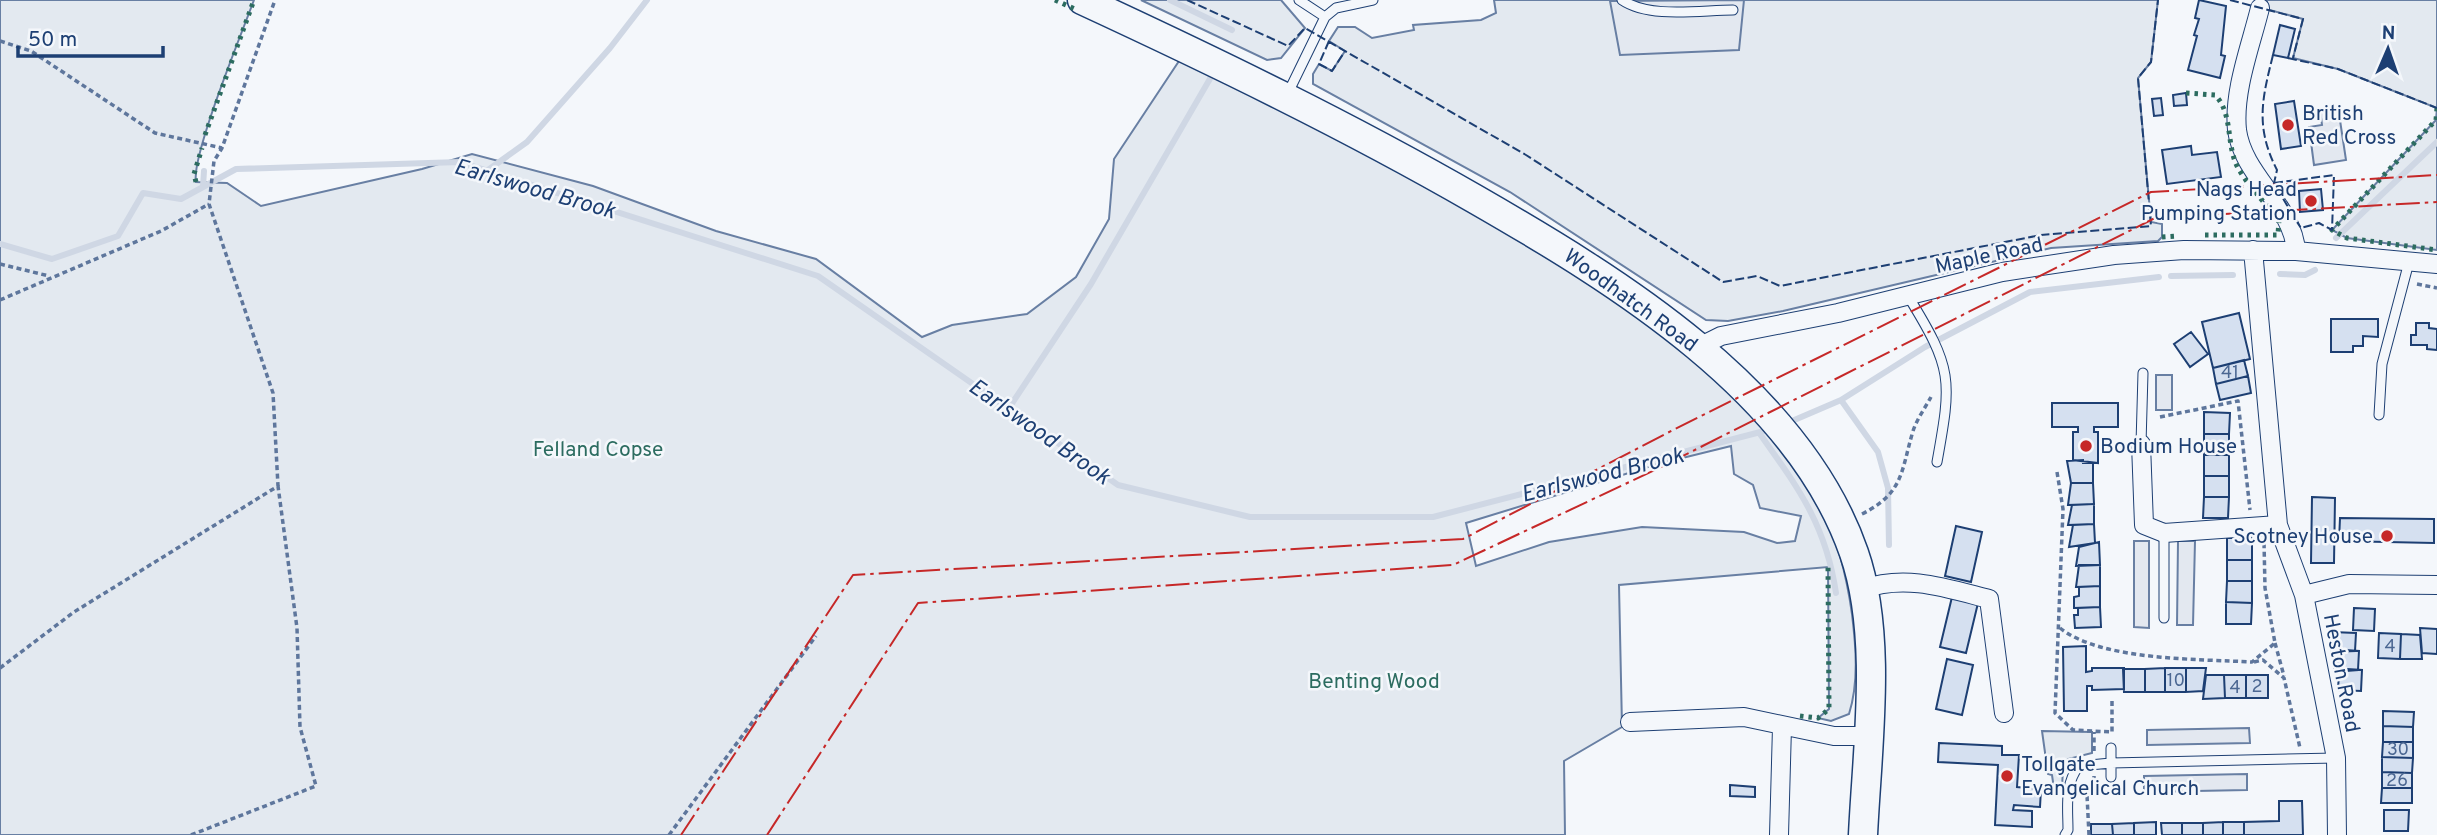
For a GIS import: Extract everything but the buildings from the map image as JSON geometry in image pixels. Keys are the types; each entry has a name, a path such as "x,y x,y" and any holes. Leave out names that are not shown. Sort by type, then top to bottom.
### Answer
{"main road":[{"name":"Woodhatch Road","path":"1082,0 1286,97 1426,171 1559,247 1638,300 1699,347 1783,431 1822,486 1842,524 1855,555 1863,589 1870,659 1863,835"}],"street":[{"path":"2259,4 2237,107 2237,132 2267,191 2289,222 2296,251"},
{"name":"Maple Road","path":"1699,347 1721,336 1908,296 2002,272 2060,262 2184,250 2253,250 2296,251 2437,264"},
{"name":"Heston Road","path":"2253,250 2264,526 2304,594 2336,758 2337,835"},
{"path":"2141,444 2144,525 2164,533 2264,526"},
{"path":"1863,589 1882,582 1922,582 1989,599 2004,713"},
{"path":"2304,594 2349,584 2437,585"},
{"path":"1630,722 1744,717 1834,736 1867,736"},
{"path":"1779,835 1782,727"}],"lane":[{"path":"1299,0 1325,17"},
{"path":"1286,97 1325,17 1335,4 1373,0"},
{"path":"1622,0 1630,5 1658,10 1733,10"},
{"path":"2379,415 2382,364 2409,262"},
{"path":"1908,296 1931,333 1947,369 1948,403 1937,461"},
{"path":"2141,444 2143,373"},
{"path":"2164,533 2164,618"},
{"path":"2111,748 2111,777"},
{"path":"2065,835 2072,777 2079,766 2111,762 2336,758"}],"path":[{"path":"191,835 316,786 300,727 297,628 278,486 273,393 209,204 214,161 222,148 275,0"},
{"path":"0,40 31,51 155,133 222,148"},
{"path":"0,300 161,231 209,204"},
{"path":"0,264 51,277"},
{"path":"2405,281 2437,288"},
{"path":"1883,504 1903,477 1914,429 1947,369"},
{"path":"2160,417 2238,401 2264,526 2265,588 2275,643 2303,759"},
{"path":"2057,472 2063,509 2055,713 2073,730 2112,732 2112,698"},
{"path":"0,668 74,612 278,486"},
{"path":"2060,628 2070,636 2138,654 2252,662 2263,660 2284,678"},
{"path":"669,835 816,636"},
{"path":"2252,662 2275,643"},
{"path":"2089,835 2087,795 2094,789 2094,732"}],"green space":[{"name":"Felland Copse","path":"0,0 254,0 201,147 196,182 227,183 261,206 422,169 472,154 593,186 716,231 816,259 922,337 952,325 1027,314 1076,277 1109,219 1114,159 1181,58 1382,160 1500,225 1620,299 1693,355 1758,422 1819,502 1845,573 1855,639 1854,690 1849,714 1831,721 1818,718 1829,709 1828,567 1619,585 1622,727 1564,761 1565,835 0,835","holes":["1731,446 1734,474 1753,485 1760,508 1801,516 1795,541 1777,543 1744,532 1642,527 1549,542 1476,566 1466,523 1658,464"]},
{"path":"1141,0 1281,0 1305,28 1281,58 1267,60"},
{"path":"1494,0 2158,0 2151,62 2138,78 2151,222 2162,224 2162,237 2158,241 2051,248 1783,311 1728,321 1706,320 1510,192 1313,84 1313,74 1319,64 1332,71 1345,51 1329,41 1338,27 1355,27 1372,38 1414,30 1413,25 1481,20 1496,13"},
{"path":"2267,0 2437,0 2437,108 2338,69 2293,58 2303,19 2266,9"},
{"path":"2437,108 2437,250 2347,238 2332,230 2436,120"},
{"path":"2042,731 2092,732 2092,753 2068,759 2063,768 2062,788 2054,789 2052,775 2048,774"}],"shaded area":[{"path":"1744,0 1739,50 1620,55 1610,1"},
{"path":"2338,107 2346,160 2314,165 2309,127 2322,125 2320,110"},
{"path":"2156,375 2172,375 2172,410 2156,410"},
{"path":"2134,541 2149,541 2149,628 2134,627"},
{"path":"2178,541 2195,541 2193,625 2177,625"},
{"path":"2249,728 2250,743 2147,745 2147,730"},
{"path":"2247,774 2247,790 2144,792 2144,776"}],"waterway":[{"path":"488,170 527,142 610,48 647,0"},
{"path":"1170,0 1232,30"},
{"path":"1009,408 1091,284 1211,77"},
{"path":"2336,238 2437,142"},
{"name":"Earlswood Brook","path":"0,244 52,259 118,236 143,193 181,199 236,169 460,162 818,276 1118,485 1250,517 1433,517 1772,429"},
{"path":"203,186 204,171"},
{"path":"2280,274 2305,275 2315,270"},
{"path":"2171,276 2233,275"},
{"name":"Earlswood Brook","path":"1785,424 1841,400 1925,347 2030,292 2159,277"},
{"path":"1841,400 1878,452 1888,488 1889,545"},
{"path":"1760,434 1799,491 1818,527 1836,593"}],"hedge":[{"path":"205,135 254,0"},
{"path":"1055,0 1075,9"},
{"path":"2186,93 2215,95 2221,102 2237,166 2270,209"},
{"path":"2437,108 2436,120 2332,230 2347,238 2437,250"},
{"path":"196,182 194,174 202,148"},
{"path":"2205,235 2278,235 2279,219"},
{"path":"2162,237 2177,236"},
{"path":"1800,716 1818,718 1829,709 1828,567"}],"fence":[{"path":"1187,0 1288,46 1305,28 1526,155 1723,282 1757,276 1780,286 2041,235 2151,226 2138,78 2151,62 2158,0"},
{"path":"2230,0 2303,19 2293,58"},
{"path":"1329,41 1319,64 1332,71 1345,51"},
{"path":"2273,55 2264,99 2263,126 2270,155 2277,170 2274,183 2288,207"},
{"path":"2288,58 2338,69 2437,108"},
{"path":"2274,183 2334,175 2332,230 2319,223 2301,228 2297,222"}],"power":[{"path":"681,835 853,575 1463,539 1673,430 2151,192 2437,175"},
{"path":"767,835 918,603 1453,565 1657,469 2155,218 2437,202"}],"place":[{"name":"British Red Cross","path":"2288,125"},
{"name":"Nags Head Pumping Station","path":"2311,201"},
{"name":"Bodium House","path":"2086,446"},
{"name":"Scotney House","path":"2387,536"},
{"name":"Tollgate Evangelical Church","path":"2007,776"}],"park label":[{"name":"Benting Wood","path":"1374,681"}]}
